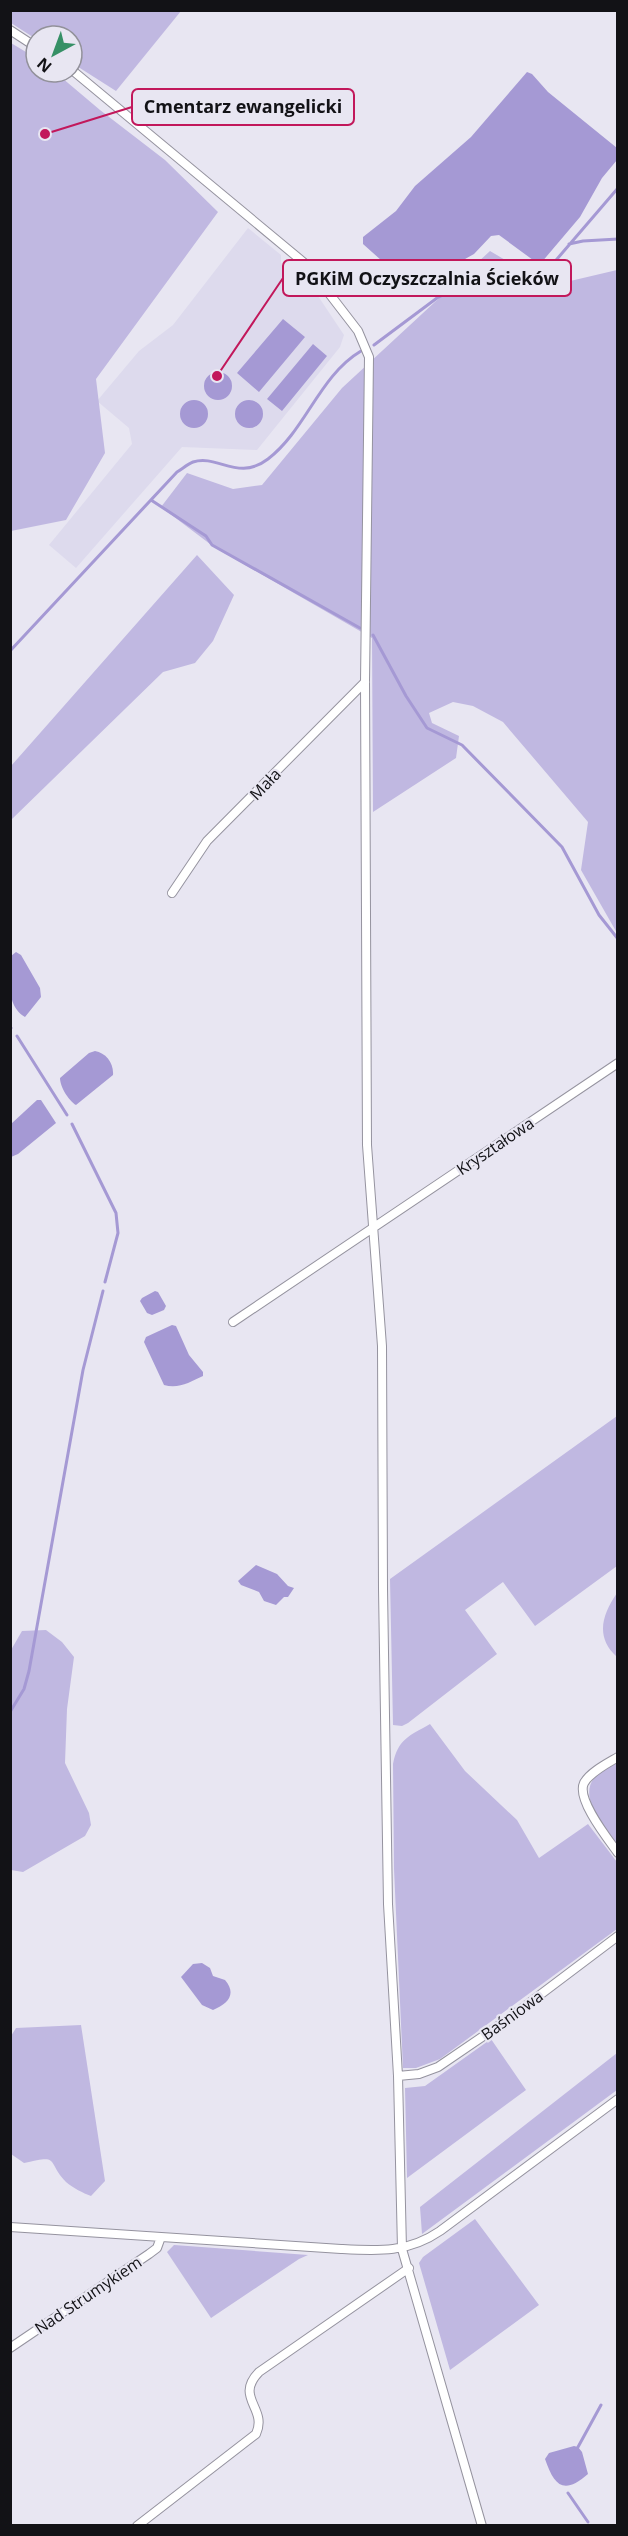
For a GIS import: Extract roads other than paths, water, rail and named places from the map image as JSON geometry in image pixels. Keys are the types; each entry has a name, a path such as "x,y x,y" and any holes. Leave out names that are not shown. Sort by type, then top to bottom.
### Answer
{"street":[{"path":"10,30 24,39"},
{"path":"84,80 295,253 341,306 358,331 369,357 365,682 368,1145 382,1346 388,1904 398,2076 402,2249 482,2526"},
{"name":"Mała","path":"172,893 207,841 365,682"},
{"name":"Kryształowa","path":"233,1322 618,1063"},
{"path":"618,1757 589,1777 584,1782 582,1791 592,1816 618,1853"},
{"name":"Baśniowa","path":"398,2076 419,2074 438,2067 504,2022 618,1936"},
{"path":"10,2227 365,2250 402,2249 419,2244 440,2231 618,2099"},
{"name":"Nad Strumykiem","path":"10,2348 149,2254 157,2248 161,2237"},
{"path":"137,2526 256,2434 260,2427 259,2416 249,2397 249,2387 259,2372 409,2268"}],"waterway":[{"path":"374,345 437,298 497,267 502,261 530,283 539,280 618,188"},
{"path":"569,244 618,239"},
{"path":"10,651 177,472 193,462 211,461 247,468 268,459 293,433 334,374 361,351"},
{"path":"151,500 206,536 212,545 360,628"},
{"path":"373,635 406,696 427,728 462,745 562,847 599,915 618,939"},
{"path":"17,1036 67,1115"},
{"path":"72,1124 116,1213 118,1233 105,1282"},
{"path":"10,1712 24,1689 29,1671 83,1370 103,1291"},
{"path":"578,2447 601,2405"},
{"path":"568,2493 588,2522"}],"place":[{"name":"Cmentarz ewangelicki","path":"45,134"},
{"name":"PGKiM Oczyszczalnia Ścieków","path":"217,376"}]}
